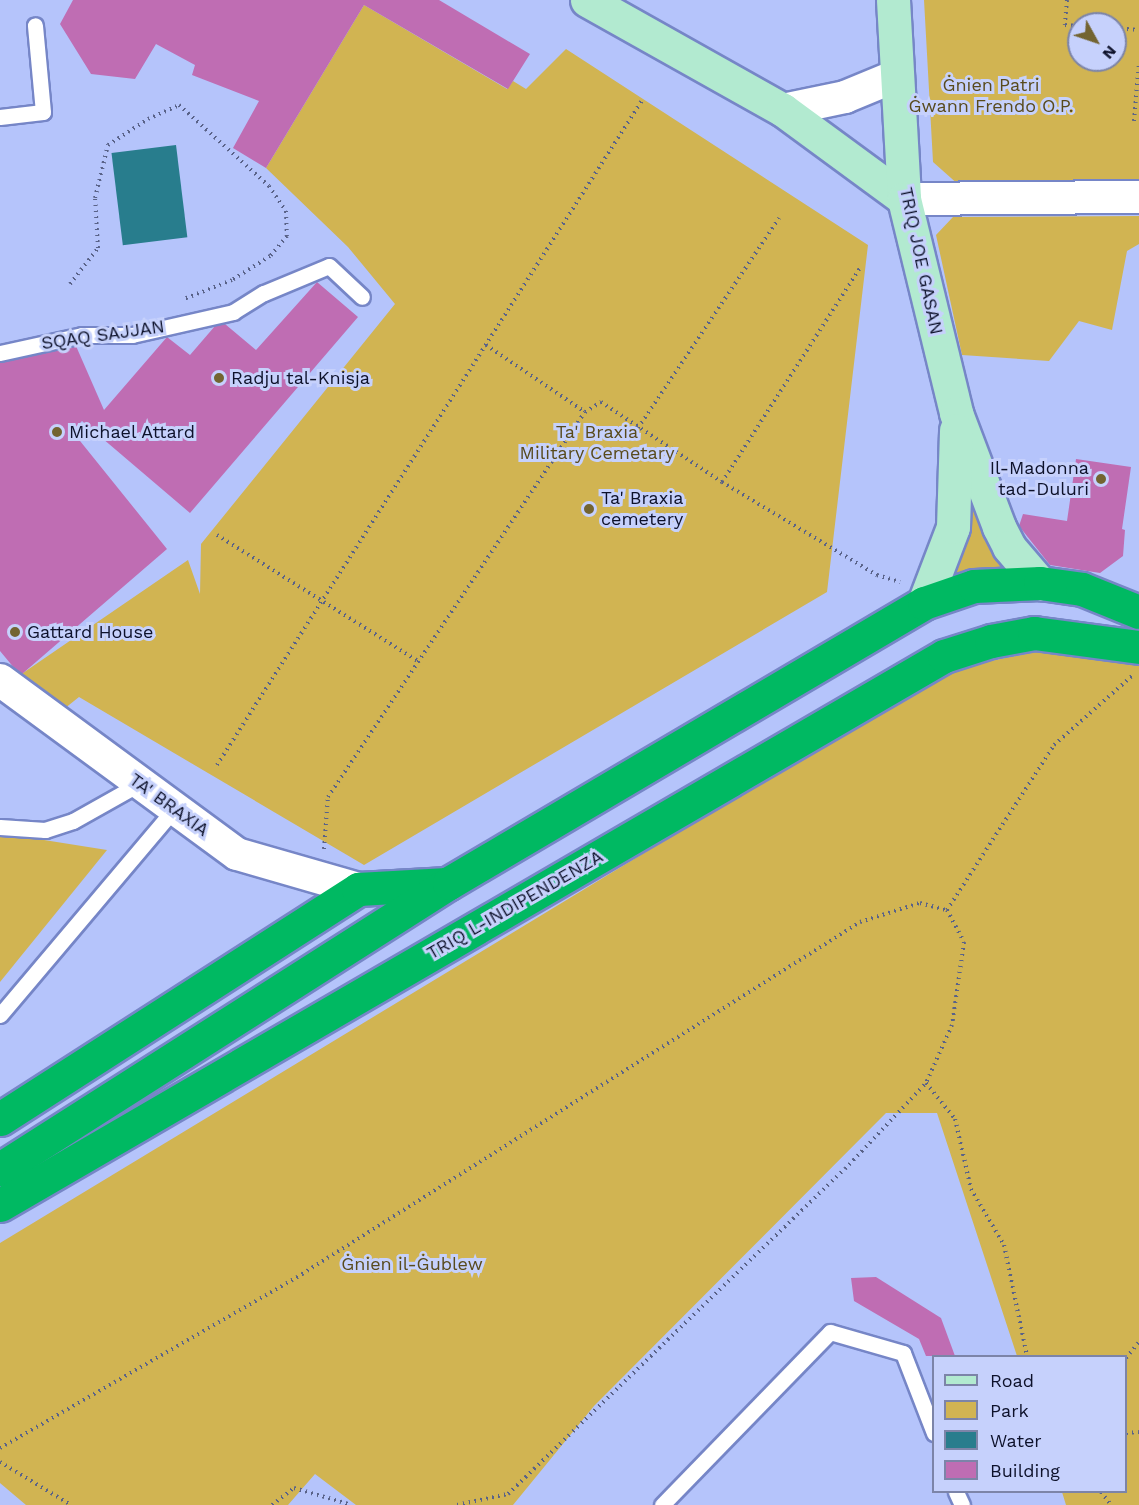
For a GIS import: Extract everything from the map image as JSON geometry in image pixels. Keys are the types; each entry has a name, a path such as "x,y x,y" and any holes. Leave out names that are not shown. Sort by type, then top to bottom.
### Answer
{"highway":[{"path":"0,1169 449,884 926,597 974,586 1040,583 1082,589 1139,612"},
{"name":"TRIQ L-INDIPENDENZA","path":"88,1156 944,657 991,641 1034,633 1139,646"},
{"path":"0,1119 358,889 449,884"},
{"path":"0,1205 88,1156"},
{"path":"0,1214 88,1156"}],"street":[{"path":"587,0 783,110 904,199 1139,197"},
{"name":"TRIQ JOE GASAN","path":"893,0 904,199 956,413 1009,548 1040,583"},
{"path":"783,110 845,97 897,75"},
{"name":"TRIQ JOE GASAN","path":"926,597 953,527 956,413"},
{"name":"TA' BRAXIA","path":"0,680 237,854 358,889"}],"lane":[{"path":"0,117 44,112 34,25"},
{"name":"SQAQ SAJJAN","path":"0,353 82,335 132,335 233,312 264,293 329,266 362,297"},
{"path":"0,827 45,830 73,821 139,784"},
{"path":"0,1015 174,809"},
{"path":"662,1505 830,1332 903,1353 932,1430"}],"path":[{"path":"1067,0 1065,25 1067,25"},
{"path":"1134,121 1139,63"},
{"path":"217,765 643,99"},
{"path":"70,284 98,248 94,198 108,145 148,119 179,105 269,186 286,211 287,236 270,256 232,280 181,301"},
{"path":"638,428 779,218"},
{"path":"722,482 861,266"},
{"path":"486,345 585,412"},
{"path":"321,878 328,797 585,412 601,402 722,482 877,575 926,597"},
{"path":"217,535 418,662"},
{"path":"947,910 1054,745 1139,670"},
{"path":"0,1448 302,1274 860,922 920,903 947,910 964,942 952,1025 926,1083 845,1169 508,1494 457,1505"},
{"path":"926,1083 955,1119 971,1189 1004,1245 1027,1355"},
{"path":"1127,1356 1139,1342"},
{"path":"0,1461 71,1505"},
{"path":"272,1505 294,1488 352,1505"},
{"path":"1103,1493 1112,1505"}],"green space":[{"name":"Ġnien Patri Ġwann Frendo O.P.","path":"924,0 1139,0 1139,184 960,186 933,162"},
{"name":"Ta' Braxia Military Cemetary","path":"364,5 507,89 513,81 526,89 566,49 868,245 827,592 364,865 79,697 54,717 20,675 188,560 200,594 201,544 395,304 348,247 266,168"},
{"path":"1139,216 1139,244 1127,251 1112,330 1079,321 1049,361 962,355 936,235 953,217"},
{"path":"964,456 980,526 1010,568 952,582 967,529"},
{"name":"Ġnien il-Ġublew","path":"1041,651 1139,660 1139,1505 1066,1505 1062,1493 1127,1493 1127,1355 1017,1355 937,1113 886,1113 594,1406 513,1505 356,1505 315,1474 288,1505 26,1505 0,1483 0,1243 900,698 965,666"},
{"path":"0,833 107,850 0,982"}],"water":[{"path":"176,145 187,237 123,245 111,153"}],"building":[{"path":"73,0 439,0 530,54 508,89 364,5 266,168 233,148 259,101 192,75 195,65 156,44 135,79 91,74 60,24"},
{"path":"317,282 358,317 190,513 82,421 72,431 167,549 22,674 15,669 0,651 0,363 76,346 104,410 167,337 190,355 215,326 225,324 256,350"},
{"path":"1076,459 1131,467 1122,529 1125,530 1123,556 1100,573 1050,565 1019,526 1023,514 1067,521"},
{"path":"876,1277 941,1318 955,1355 926,1356 919,1339 854,1301 851,1278"}],"place":[{"name":"Radju tal-Knisja","path":"219,378"},
{"name":"Michael Attard","path":"57,432"},
{"name":"Il-Madonna tad-Duluri","path":"1101,479"},
{"name":"Ta' Braxia cemetery","path":"589,509"},
{"name":"Gattard House","path":"15,632"}]}
